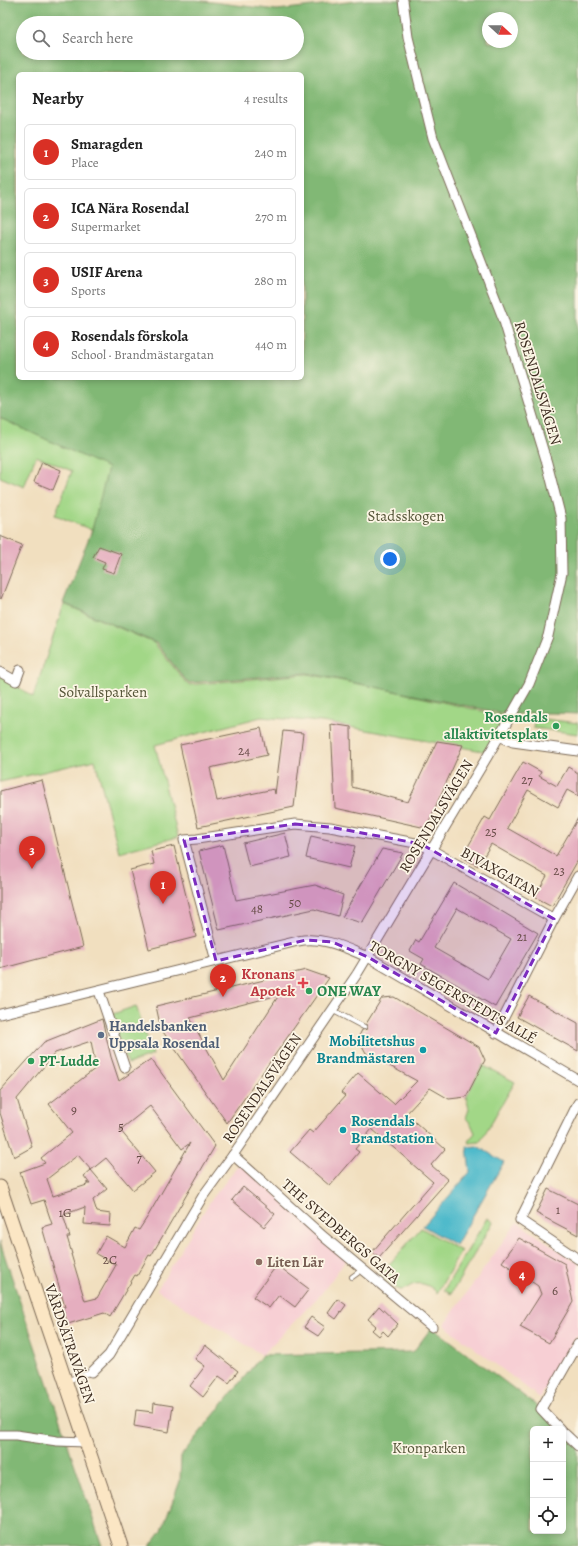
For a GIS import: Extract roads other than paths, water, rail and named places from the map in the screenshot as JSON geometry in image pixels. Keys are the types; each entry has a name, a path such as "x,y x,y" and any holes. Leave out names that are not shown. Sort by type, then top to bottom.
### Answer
{"main road":[{"name":"VÅRDSÄTRAVÄGEN","path":"0,1187 109,1511 123,1546"}],"street":[{"name":"ROSENDALSVÄGEN","path":"92,1372 109,1355 203,1196 233,1155 368,956 529,684 548,636 562,573 561,518 547,463 503,318 433,138 408,37 403,0"},
{"path":"0,672 16,681 20,670"},
{"path":"499,736 513,742 578,751"},
{"path":"216,961 184,840 294,824 330,827 421,844 431,850"},
{"name":"BIVAXGATAN","path":"431,850 554,919"},
{"path":"496,1033 554,919 575,887 578,876"},
{"name":"TORGNY SEGERSTEDTS ALLÉ","path":"0,1014 306,940 318,940 332,942 368,956 496,1033 578,1080"},
{"path":"99,991 125,1068"},
{"path":"578,1103 520,1220 578,1259"},
{"name":"THE SVEDBERGS GATA","path":"233,1155 319,1233 432,1327"},
{"path":"557,1426 541,1409 578,1344"},
{"path":"0,1435 16,1435 57,1441 86,1442"},
{"path":"566,1435 578,1446"}],"lane":[{"path":"332,1010 364,1027"},
{"path":"352,1277 363,1269"},
{"name":"ROSENDALSVÄGEN","path":"66,1381 92,1372"}],"water":[{"path":"477,1146 504,1162 456,1245 423,1226 470,1172 467,1147"}],"place":[{"name":"Rosendals allaktivitetsplats","path":"556,726"},
{"name":"USIF Arena","path":"32,869"},
{"name":"Smaragden","path":"163,904"},
{"name":"Kronans Apotek","path":"303,983"},
{"name":"ONE WAY","path":"309,991"},
{"name":"ICA Nära Rosendal","path":"223,997"},
{"name":"Handelsbanken Uppsala Rosendal","path":"101,1035"},
{"name":"Mobilitetshus Brandmästaren","path":"423,1050"},
{"name":"PT-Ludde","path":"31,1061"},
{"name":"Rosendals Brandstation","path":"343,1130"},
{"name":"Liten Lär","path":"259,1262"},
{"name":"Rosendals förskola","path":"522,1294"}],"park label":[{"name":"Stadsskogen","path":"406,516"},
{"name":"Solvallsparken","path":"103,692"},
{"name":"Kronparken","path":"429,1448"}]}
